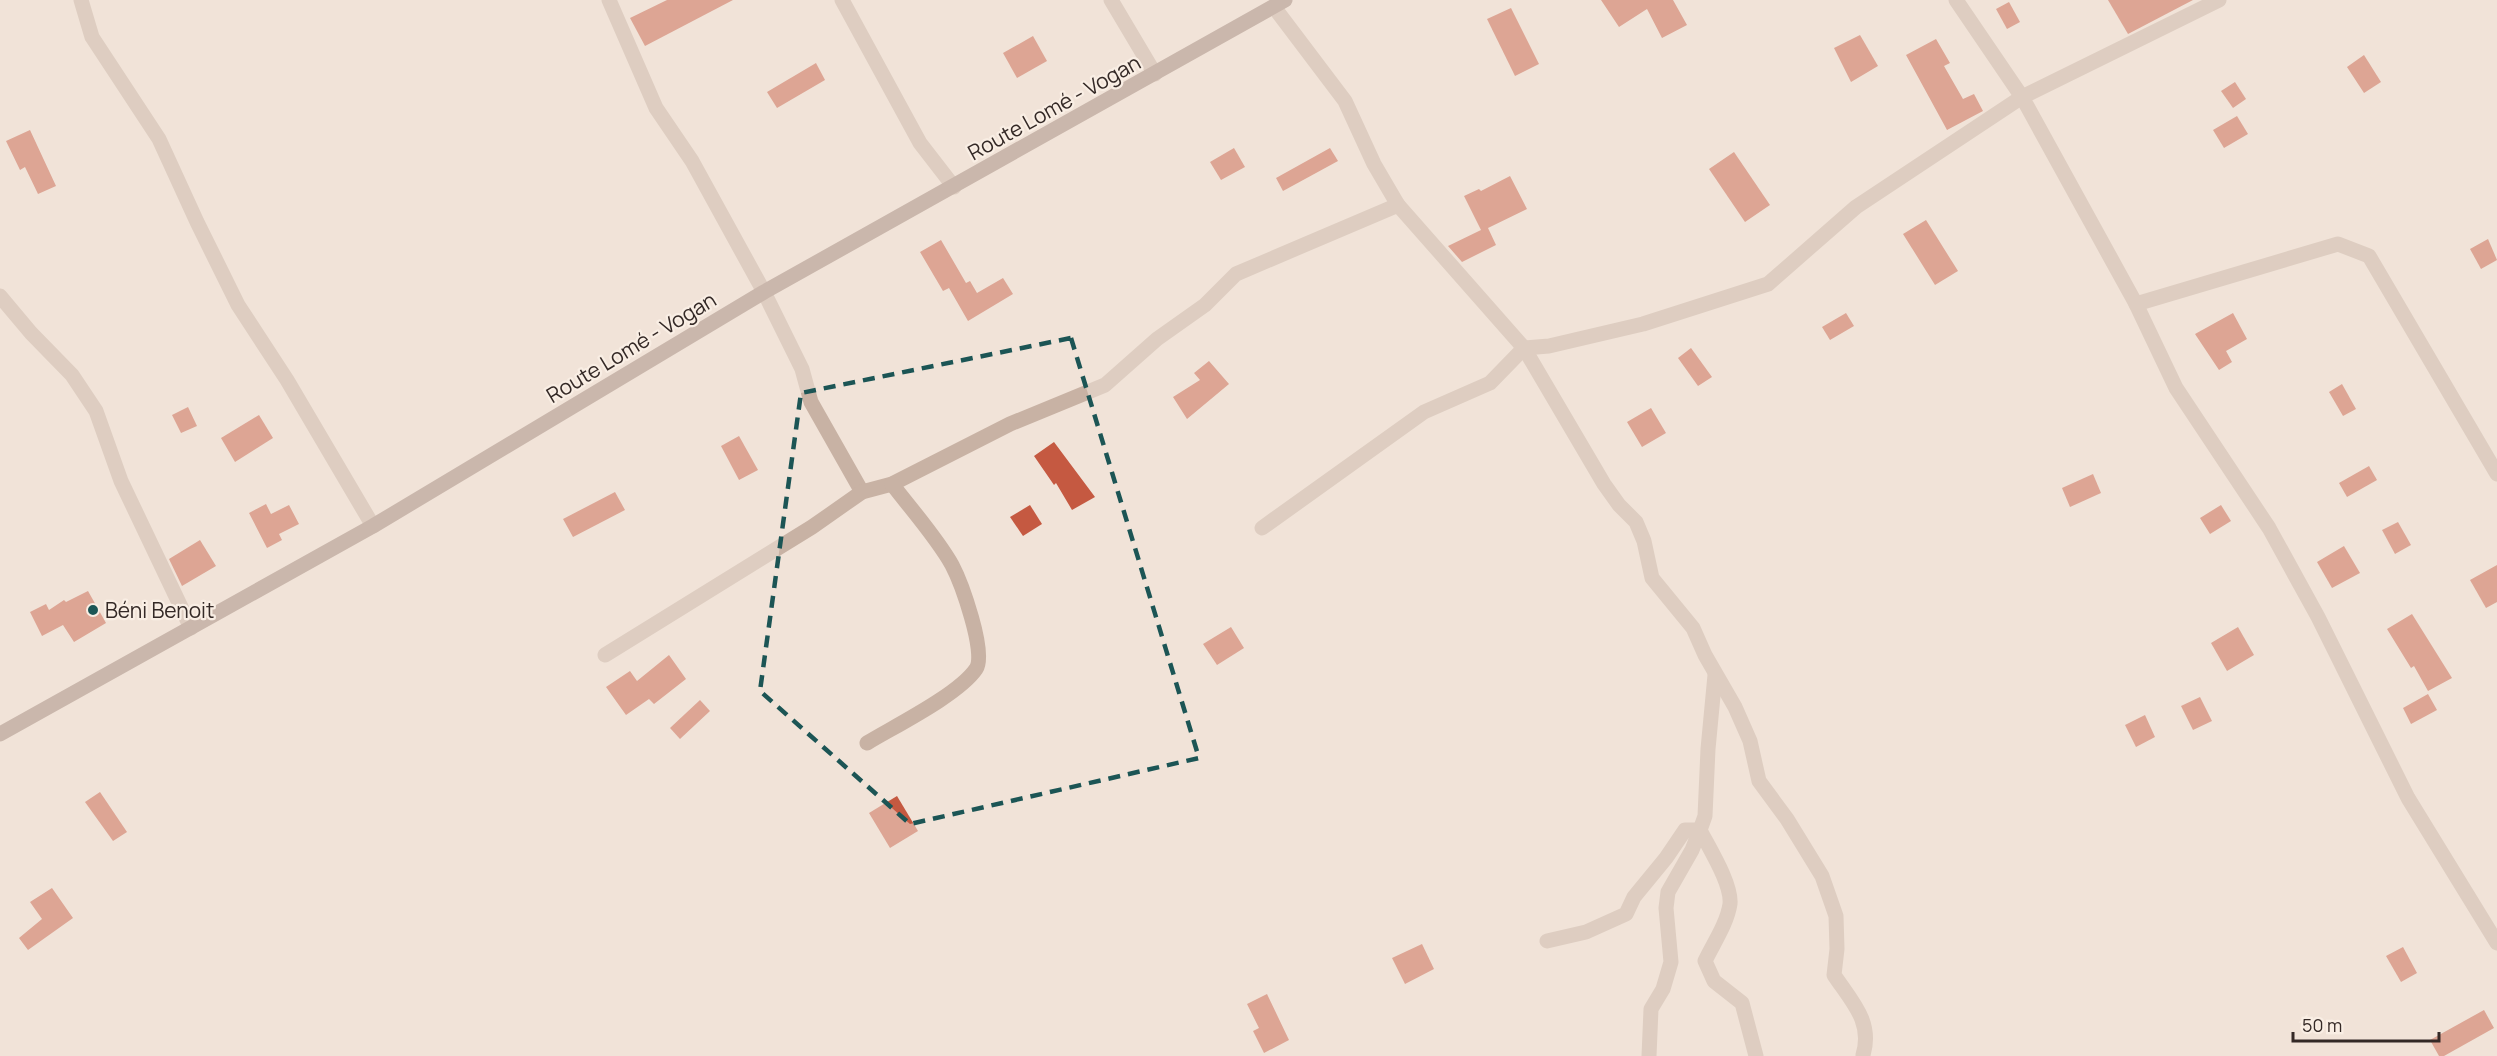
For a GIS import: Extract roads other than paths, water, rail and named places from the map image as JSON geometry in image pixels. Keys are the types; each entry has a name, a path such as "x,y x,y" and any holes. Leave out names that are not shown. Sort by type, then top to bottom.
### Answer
{"main road":[{"name":"Route Lomé - Vogan","path":"0,734 373,526 764,292 1279,3"}],"street":[{"path":"81,0 92,37 159,139 196,222 238,305 287,380 373,526"},
{"path":"609,0 656,108 692,161 764,292 802,369 811,402 862,492"},
{"path":"842,0 920,143 954,186"},
{"path":"1111,0 1155,74"},
{"path":"1956,0 2022,97 2136,304 2176,388 2269,528 2318,617 2408,798 2497,943"},
{"path":"1263,528 1424,412 1490,383 1524,348 1549,345 1643,324 1768,284 1856,207 2022,97 2219,0"},
{"path":"1279,3 1345,101 1374,164 1398,205 1524,348 1604,484 1619,505 1636,522 1644,541 1652,578 1693,628 1715,675 1735,707 1750,741 1759,781 1787,819 1822,876 1836,916 1837,949 1834,975 1859,1012 1868,1039 1863,1055"},
{"path":"605,654 813,526 862,492 892,484 1010,423 1105,385 1157,339 1205,305 1236,274 1398,205"},
{"path":"2136,304 2338,244 2369,256 2497,474"},
{"path":"0,296 31,333 72,375 96,411 121,482 191,628"},
{"path":"867,743 949,694 977,668 979,653 977,634 952,565 892,484"},
{"path":"1649,1056 1651,1010 1663,989 1671,962 1666,916 1668,892 1692,850 1705,816 1715,675"},
{"path":"1547,940 1586,932 1626,914 1634,897 1666,858 1685,830 1700,830"},
{"path":"1700,830 1722,870 1730,903 1705,961 1714,981 1742,1003 1756,1056"}],"place":[{"name":"Béni Benoit","path":"93,610"}]}
